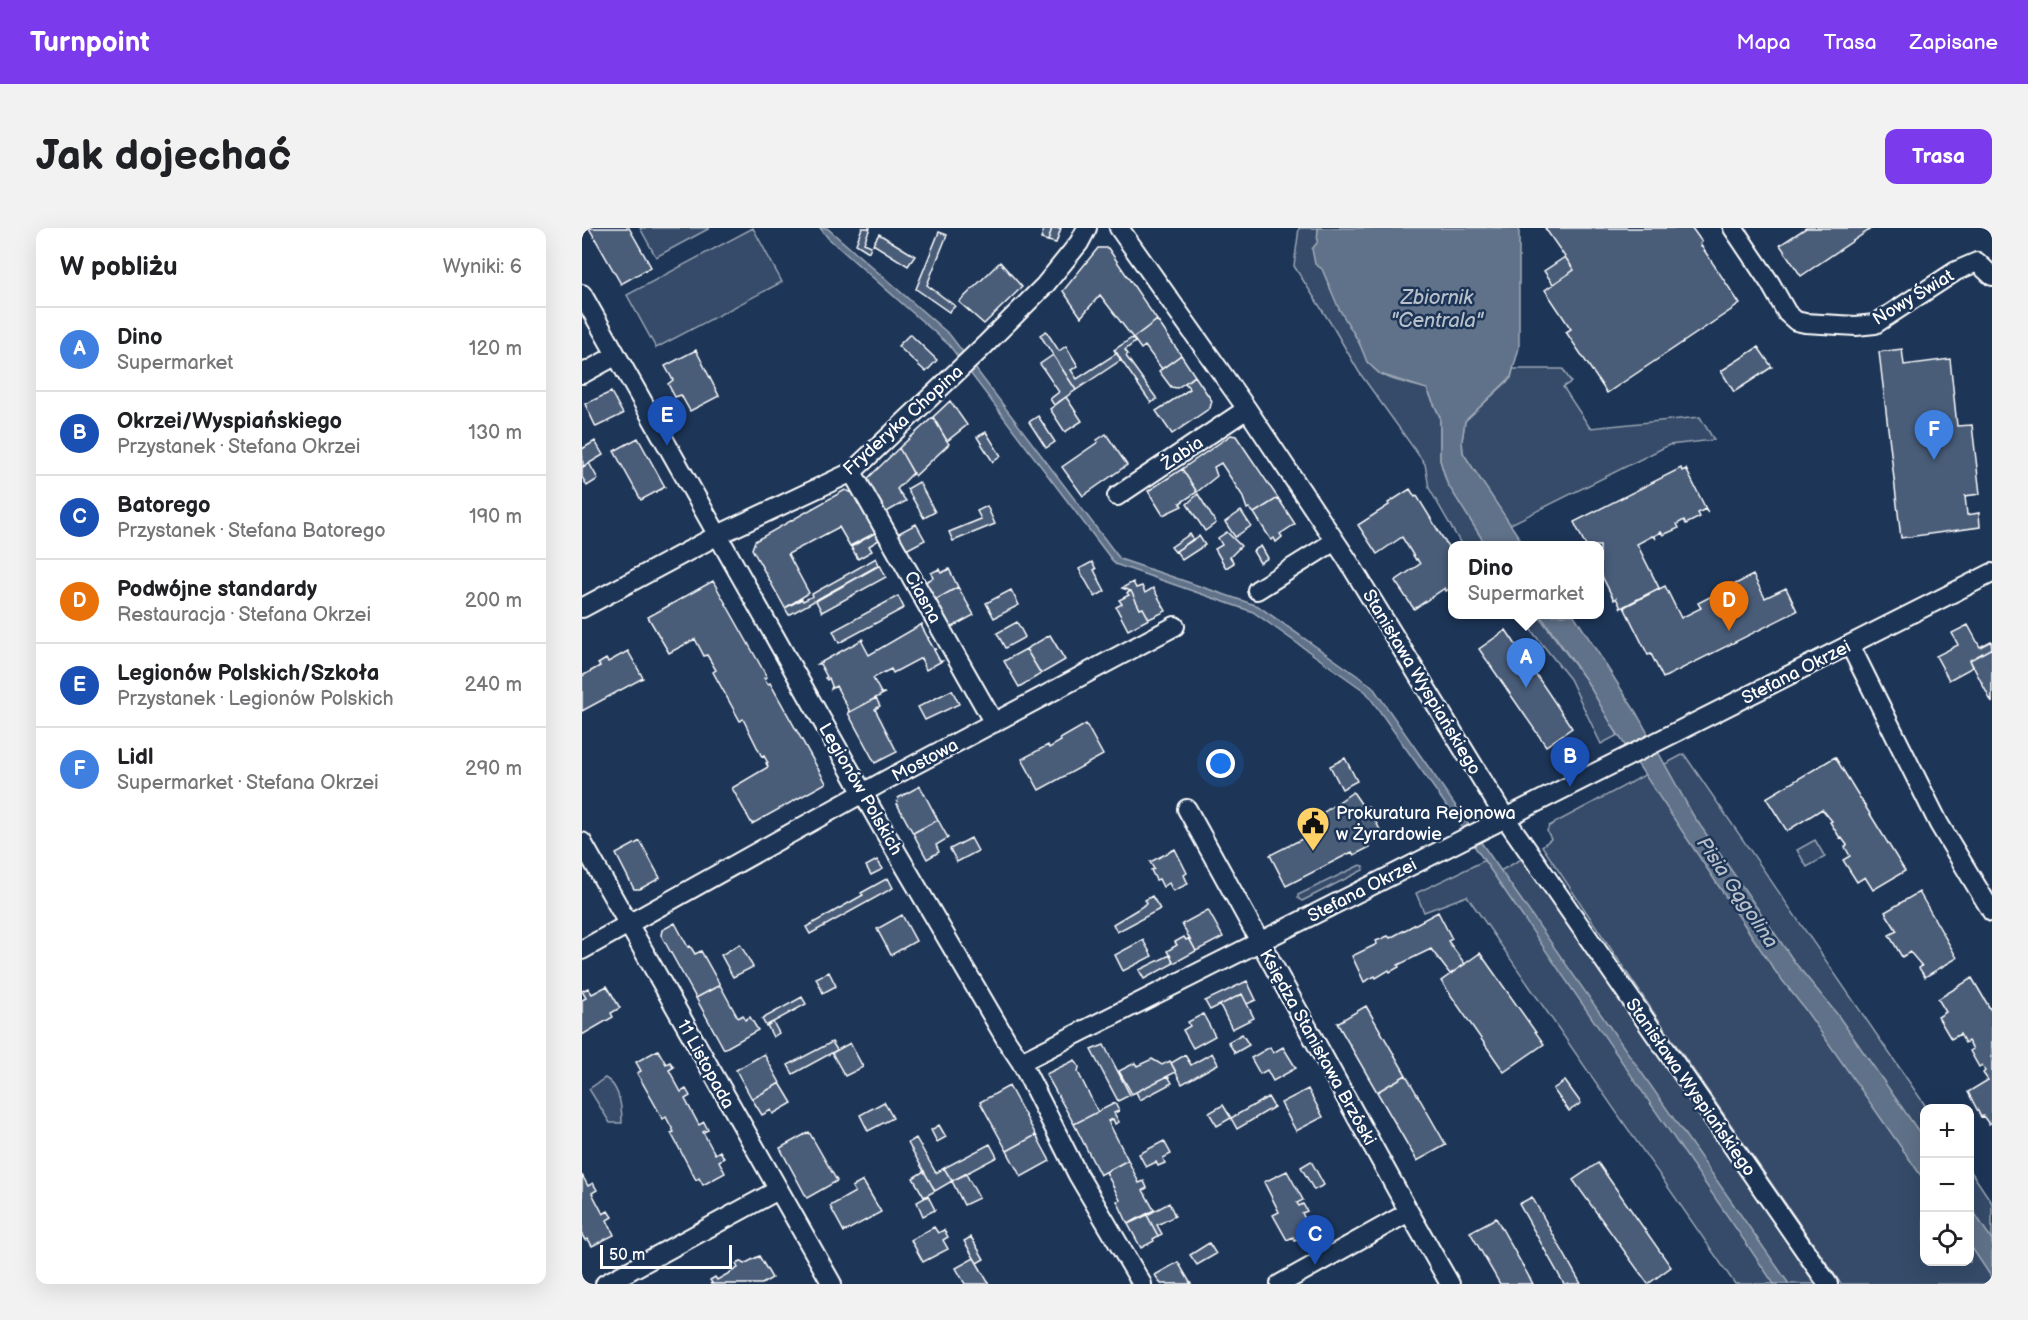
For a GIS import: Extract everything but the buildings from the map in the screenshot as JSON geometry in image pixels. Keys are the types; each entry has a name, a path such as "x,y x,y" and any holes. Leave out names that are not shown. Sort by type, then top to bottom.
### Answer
{"street":[{"name":"Fryderyka Chopina","path":"582,608 718,535 852,472 1045,285 1079,243 1087,228"},
{"name":"Stanisława Wyspiańskiego","path":"1119,228 1247,409 1335,541 1506,819 1828,1284"},
{"name":"Nowy Świat","path":"1733,228 1787,313 1796,321 1805,323 1856,326 1875,324 1956,271 1977,262 1992,276"},
{"name":"Legionów Polskich","path":"582,294 863,793 1007,1041 1022,1062 1078,1175 1142,1284"},
{"path":"582,374 615,356"},
{"name":"Żabia","path":"1117,496 1247,409"},
{"name":"Ciasna","path":"852,472 994,723"},
{"path":"1257,590 1335,541"},
{"name":"Stefana Okrzei","path":"1022,1062 1992,573"},
{"name":"Mostowa","path":"582,950 863,793 1175,626"},
{"path":"1850,645 1939,824 1992,912"},
{"name":"Księdza Stanisława Brzóski","path":"1187,809 1450,1284"},
{"name":"11 Listopada","path":"582,842 832,1284"},
{"path":"604,1284 778,1191"},
{"path":"1280,1284 1409,1212"}],"shaded area":[{"path":"640,228 710,228 656,257"},
{"path":"753,228 782,282 656,348 627,295"},
{"path":"1299,228 1318,228 1320,259 1330,288 1367,359 1379,373 1389,378 1427,389 1440,417 1440,460 1447,483 1484,541 1459,541 1429,488 1425,464 1359,372 1294,266"},
{"path":"1513,369 1563,369 1571,382 1563,387 1590,428 1700,417 1714,440 1669,445 1509,525 1463,453 1462,441 1465,421 1511,378"},
{"path":"1522,619 1541,619 1586,680 1618,735 1601,744 1570,679"},
{"path":"1684,754 1924,1104 1920,1104 1920,1266 1974,1266 1974,1176 1992,1203 1992,1284 1841,1284 1542,846 1551,839 1547,831 1549,826"},
{"path":"1815,840 1825,857 1807,867 1797,850"},
{"path":"1525,857 1815,1284 1735,1284 1467,896 1424,912 1416,893 1490,858 1500,871"},
{"path":"1360,865 1364,866 1363,870 1302,901 1298,898 1298,895"},
{"path":"605,1078 617,1092 621,1104 622,1123 610,1123 589,1089"}],"water":[{"path":"820,228 827,228 950,335 1120,559 1258,606 1372,686 1789,1284 1774,1284 1453,815 1366,692 1253,612 1115,564 949,345 828,238"},
{"name":"Zbiornik \"Centrala\"","path":"1318,228 1519,228 1519,348 1511,377 1465,421 1462,441 1463,453 1521,541 1484,541 1482,539 1447,483 1440,460 1440,417 1427,389 1380,374 1367,362 1359,342 1339,309 1322,269 1315,264 1312,249 1317,243"},
{"name":"Pisia Gągolina","path":"1543,619 1577,619 1637,714 1693,815 1796,964 1837,1014 1920,1133 1920,1174 1804,1008 1775,971 1613,727 1586,680"},
{"path":"1974,1212 1992,1240 1992,1278 1974,1251"}],"place":[{"name":"Legionów Polskich/Szkoła","path":"667,446"},
{"name":"Lidl","path":"1934,460"},
{"name":"Podwójne standardy","path":"1729,631"},
{"name":"Dino","path":"1526,688"},
{"name":"Okrzei/Wyspiańskiego","path":"1570,787"},
{"name":"Prokuratura Rejonowa w Żyrardowie","path":"1313,852"},
{"name":"Batorego","path":"1315,1265"}]}
